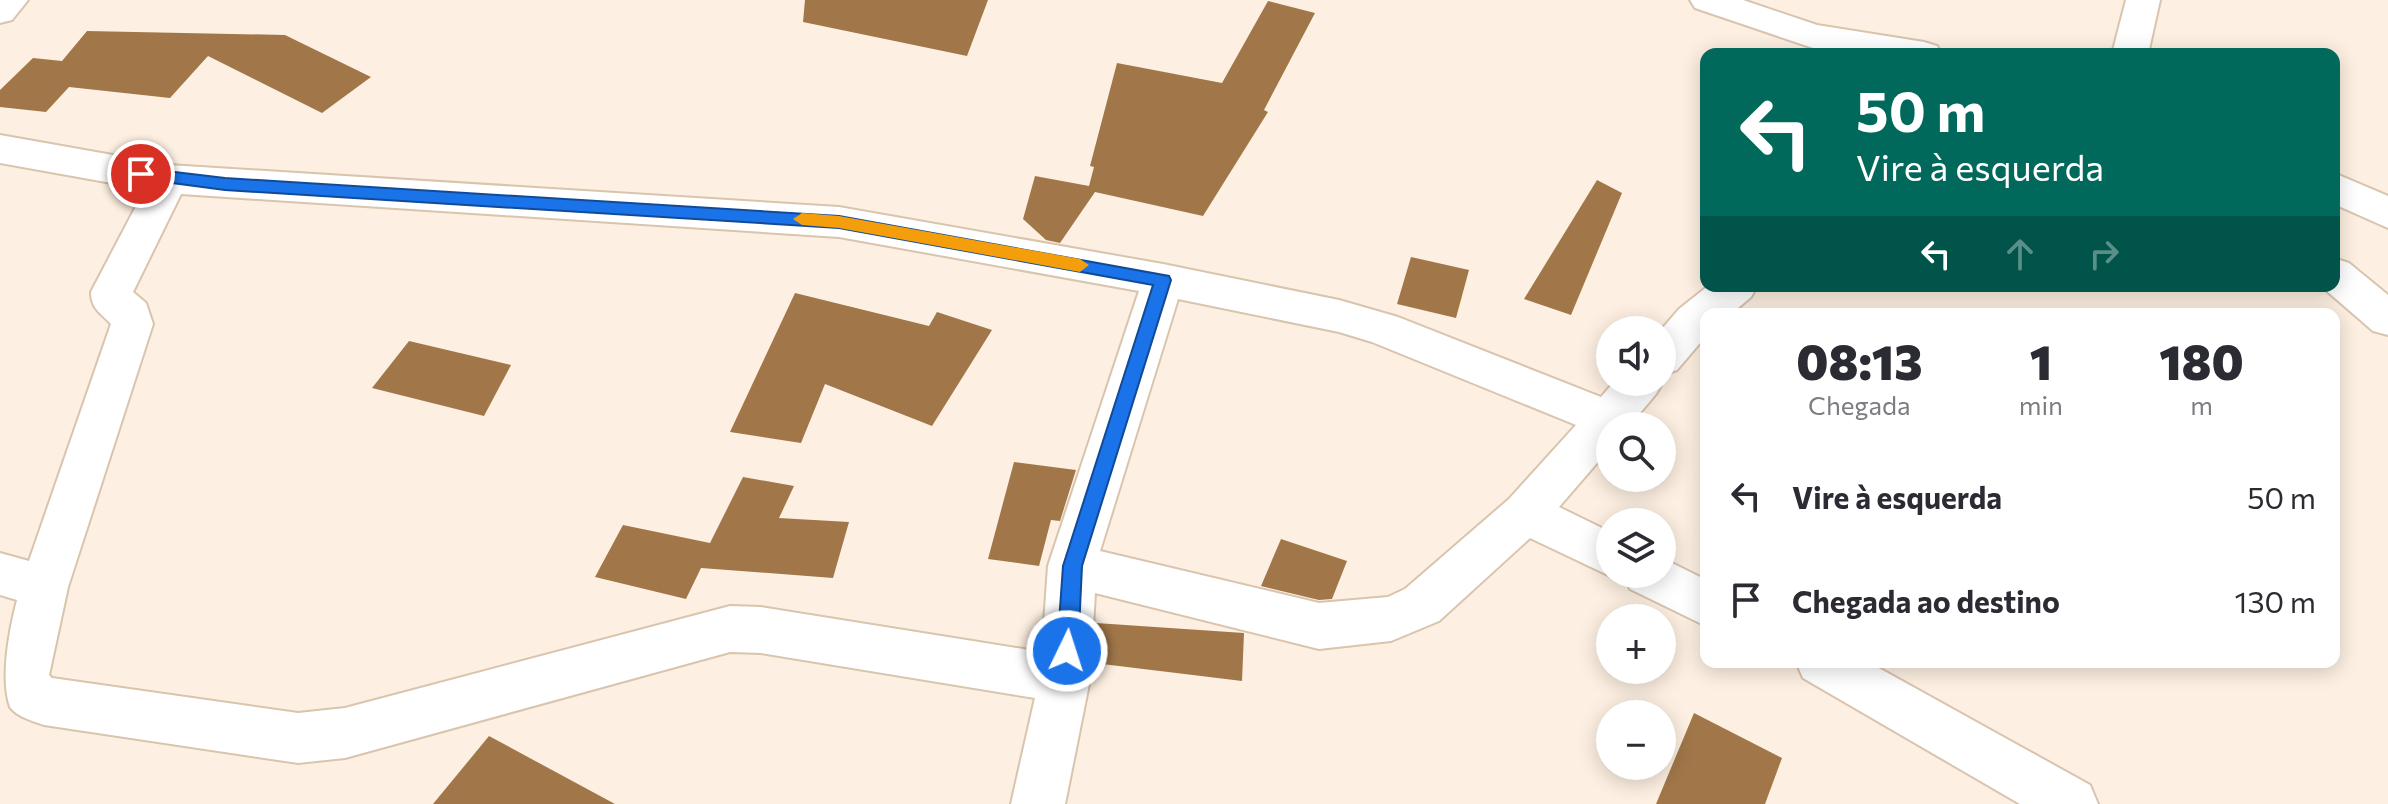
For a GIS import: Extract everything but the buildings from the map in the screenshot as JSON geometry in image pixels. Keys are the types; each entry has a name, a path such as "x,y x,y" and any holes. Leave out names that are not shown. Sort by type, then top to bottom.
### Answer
{"street":[{"path":"0,12 11,0"},
{"path":"1707,0 1813,36 1887,48"},
{"path":"2131,48 2143,0"},
{"path":"0,149 169,179 839,222 1163,280 1339,316 1383,329 1596,414"},
{"path":"169,179 112,292 112,301 131,315 132,324 22,581 24,675 28,691 44,701 298,738 345,733 730,629 761,630 1065,679"},
{"path":"2340,190 2388,213"},
{"path":"2340,279 2388,319"},
{"path":"1038,804 1065,679 1072,566 1163,280"},
{"path":"1710,308 1729,292"},
{"path":"1676,342 1700,316"},
{"path":"1615,412 1629,396"},
{"path":"1072,566 1319,626 1391,619 1422,605 1525,513 1596,434"},
{"path":"1525,513 1596,548"},
{"path":"1675,588 1700,601"},
{"path":"1832,668 2071,804"}],"slow traffic":[{"path":"802,219 839,222 1080,265"}],"route":[{"path":"141,174 225,184 839,222 1163,280 1072,566 1067,651"}]}
